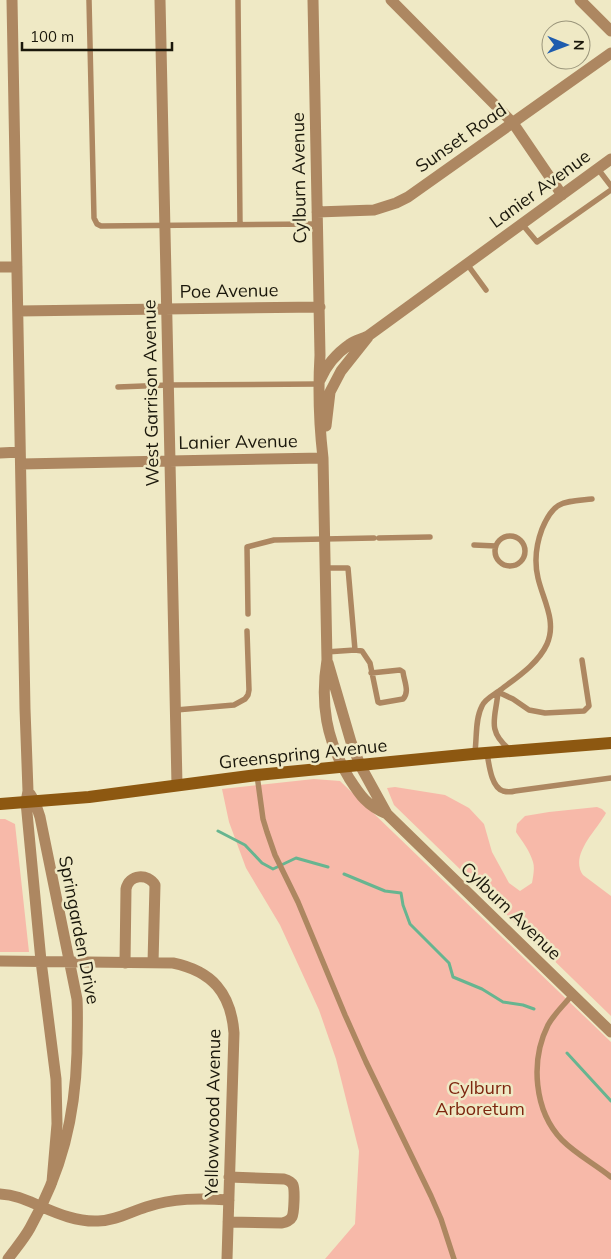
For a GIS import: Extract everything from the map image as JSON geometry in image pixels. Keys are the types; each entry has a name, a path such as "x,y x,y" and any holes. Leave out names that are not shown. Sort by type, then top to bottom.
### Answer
{"main road":[{"name":"Greenspring Avenue","path":"0,804 30,798 89,797 257,775 611,743"}],"street":[{"path":"12,0 25,708 30,798"},
{"name":"West Garrison Avenue","path":"160,0 177,785"},
{"name":"Cylburn Avenue","path":"314,0 320,307 318,384 323,458 327,656 324,680 326,714 333,748 342,767 367,804 387,814"},
{"path":"391,0 513,123 562,195"},
{"path":"580,0 611,31"},
{"name":"Sunset Road","path":"317,212 369,210 396,203 408,197 611,54"},
{"name":"Lanier Avenue","path":"318,384 327,368 350,343 368,336 611,159"},
{"path":"0,267 17,266"},
{"name":"Poe Avenue","path":"18,311 320,307"},
{"name":"Lanier Avenue","path":"0,453 21,458 170,461 323,458 330,392 341,371 368,336"},
{"name":"Cylburn Avenue","path":"320,355 327,368 327,412"},
{"name":"Cylburn Avenue","path":"327,656 346,725 360,765 387,814 611,1032"},
{"name":"Springarden Drive","path":"30,798 41,961 56,1079 56,1145 52,1182"},
{"name":"Springarden Drive","path":"8,1259 28,1230 52,1182 68,1132 76,1080 77,1000 40,817 30,798"},
{"path":"125,962 126,889 131,879 147,878 153,881 156,890 153,963"},
{"name":"Yellowwood Avenue","path":"0,961 173,963 198,970 217,986 230,1008 234,1033 227,1259"},
{"path":"228,1222 288,1222 292,1218 293,1213 294,1191 293,1185 284,1178 229,1177"},
{"path":"0,1194 14,1195 75,1219 100,1222 111,1220 145,1207 171,1201 200,1198 228,1200"}],"lane":[{"path":"89,0 94,221 97,224 100,226 317,224"},
{"path":"238,0 240,224"},
{"path":"598,169 611,186"},
{"path":"522,224 537,242 611,190"},
{"path":"467,264 486,290"},
{"path":"327,368 341,371"},
{"path":"118,387 318,384"},
{"path":"473,754 475,751 479,714 485,700 498,692 537,660 548,642 550,632 549,612 538,578 536,557 537,543 551,511 561,503 592,499"},
{"path":"512,536 523,544 525,549 524,556 517,564 506,565 498,558 496,546 502,538 512,536"},
{"path":"248,614 247,547 274,540 430,537"},
{"path":"474,545 496,546"},
{"path":"524,556 536,557"},
{"path":"324,568 348,568 355,650"},
{"path":"176,710 234,705 245,699 249,690 247,631"},
{"path":"327,656 355,650 362,651 370,663 371,673 378,702 406,697 406,686 400,670 371,673"},
{"path":"498,692 514,699 529,710 545,713 584,711 589,706 582,660"},
{"path":"498,692 494,716 495,732 497,737 512,751"},
{"path":"487,753 491,773 497,788 502,791 515,791 611,778"},
{"path":"257,775 263,819 275,855 290,885 366,1062 431,1196 441,1219 454,1259"},
{"path":"572,996 556,1014 543,1037 538,1066 542,1108 554,1131 571,1148 611,1177"}],"green space":[{"name":"Cylburn Arboretum","path":"314,779 340,781 611,1042 611,1259 325,1259 355,1224 359,1151 336,1059 319,1010 280,925 246,868 229,822 222,789"},
{"path":"395,787 445,795 469,808 484,824 492,852 509,883 520,891 532,883 534,870 530,854 516,832 517,824 525,816 597,807 606,813 586,843 579,859 583,875 611,896 611,1016 394,805 387,788"},
{"path":"0,819 5,819 15,824 29,952 0,952"}],"waterway":[{"path":"218,831 245,845 262,863 273,869 296,858 328,867"},
{"path":"344,874 385,891 401,893 410,924 449,963 453,977 482,989 503,1002 534,1009"},
{"path":"567,1053 611,1101"}]}
